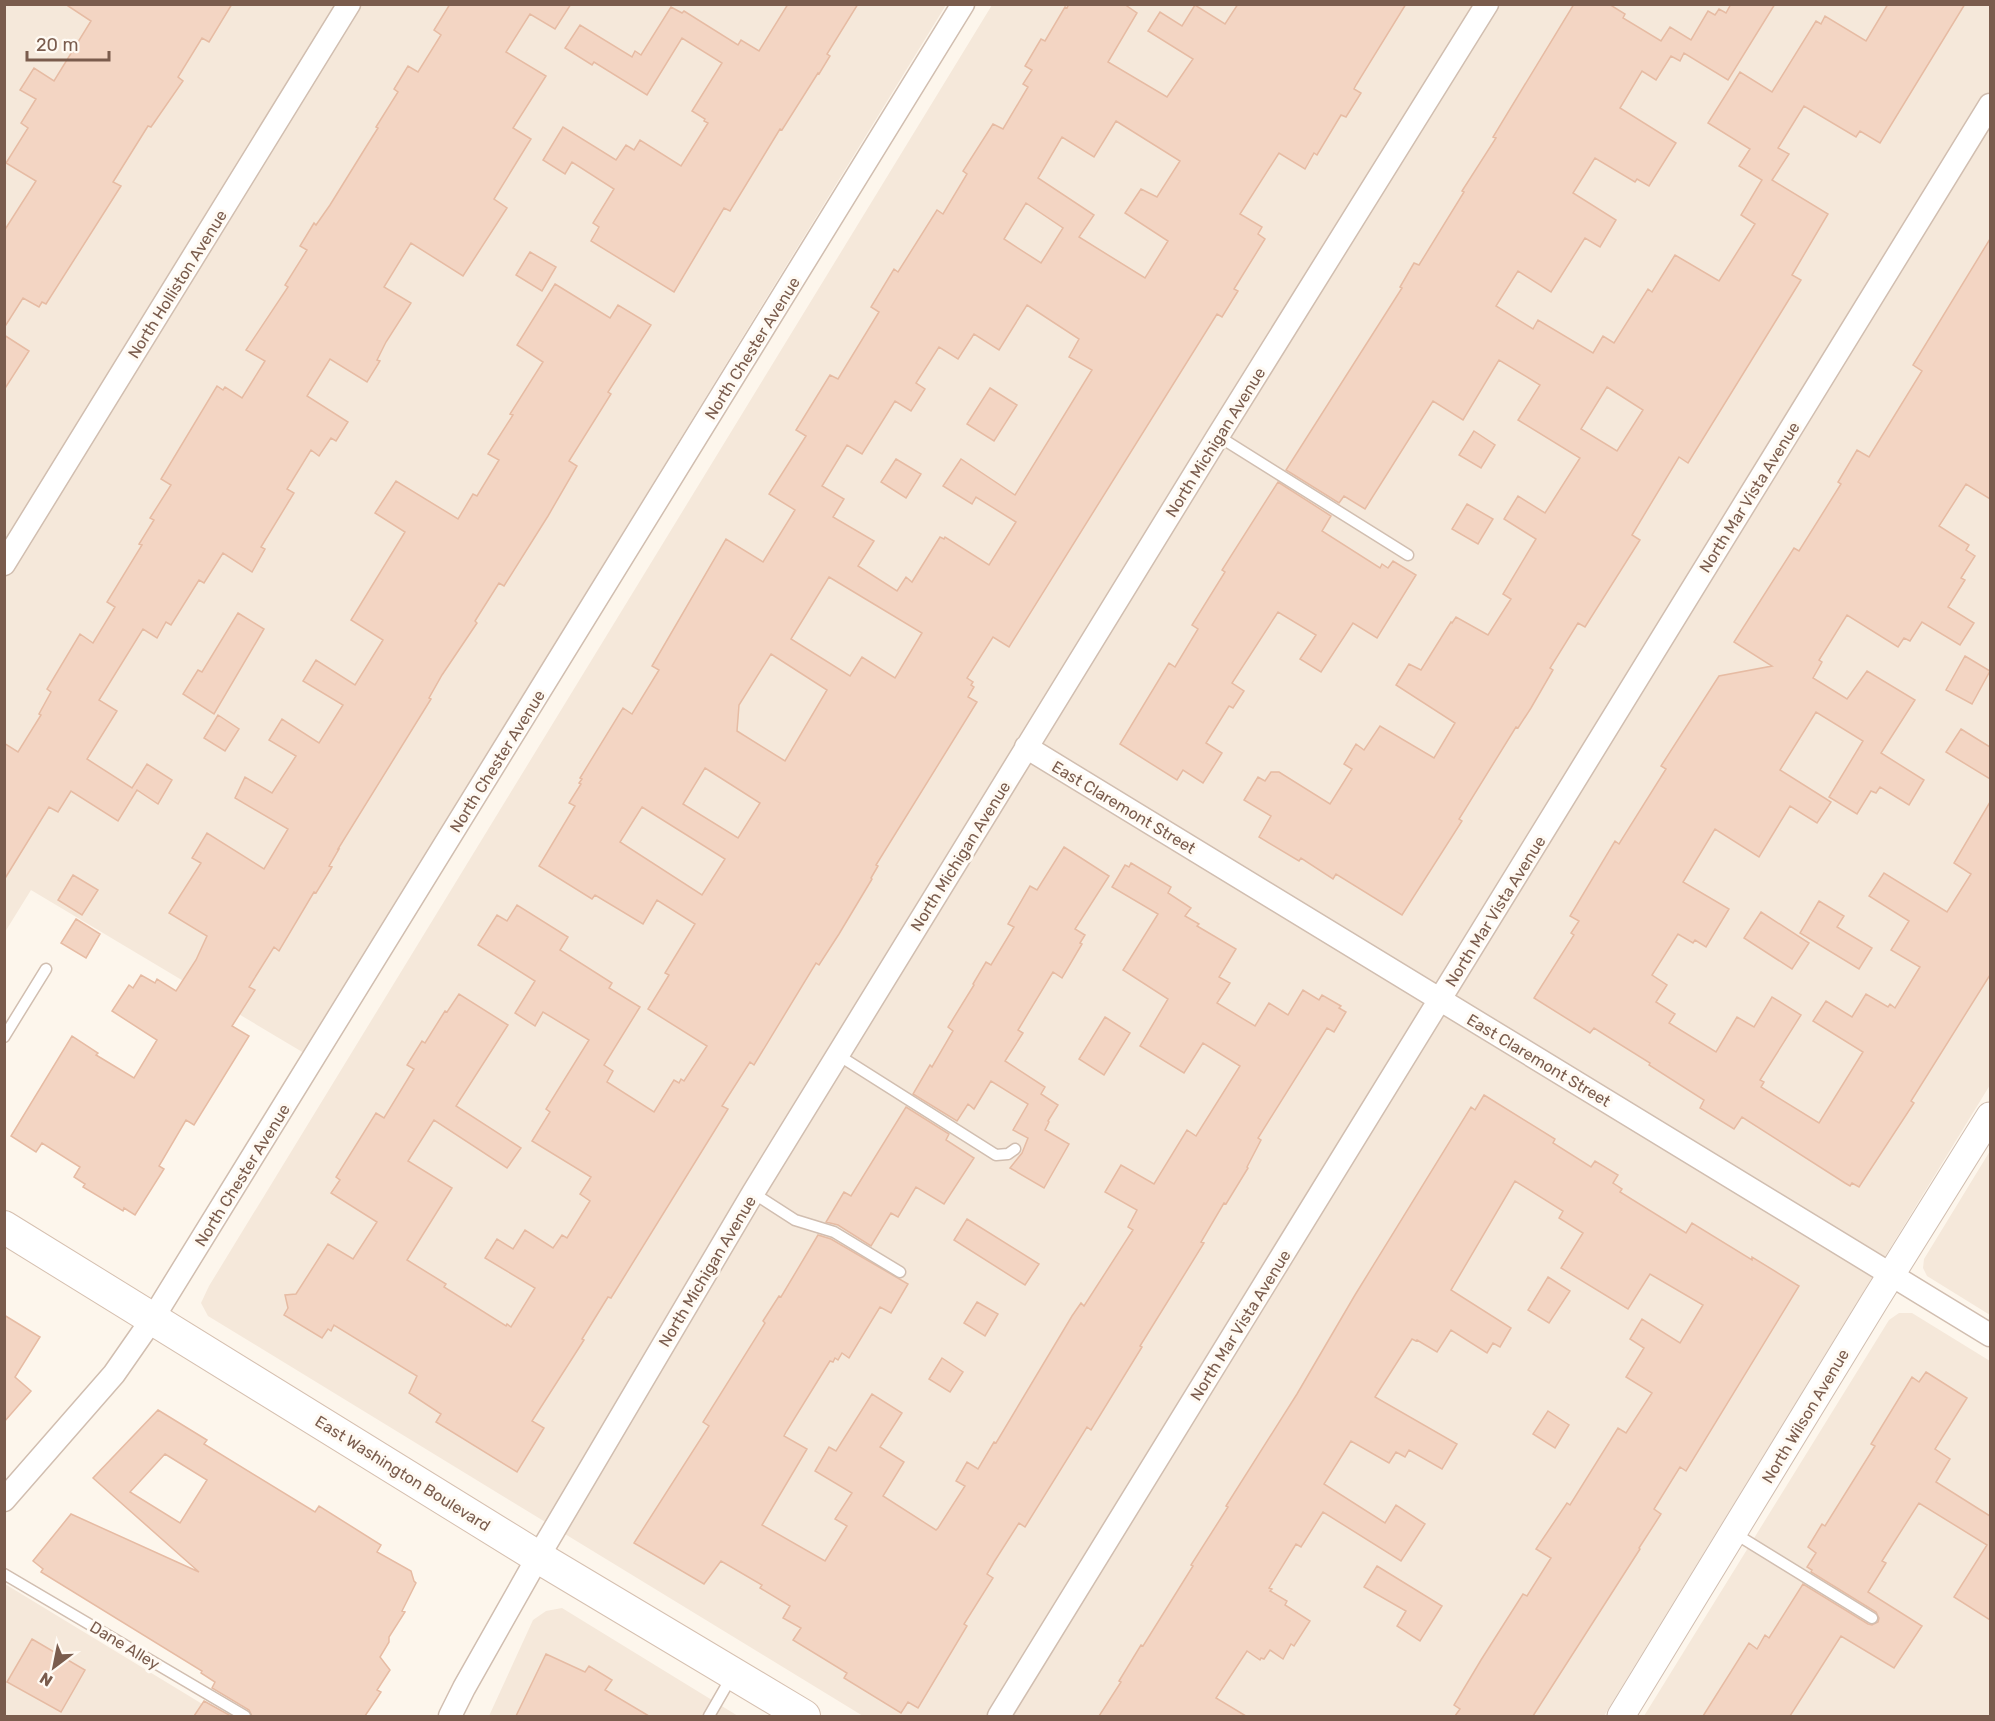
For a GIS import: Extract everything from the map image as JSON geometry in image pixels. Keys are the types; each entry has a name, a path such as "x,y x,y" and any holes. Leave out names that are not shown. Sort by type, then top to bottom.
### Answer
{"main road":[{"name":"East Washington Boulevard","path":"4,1227 538,1557 804,1716"}],"street":[{"name":"North Holliston Avenue","path":"4,564 349,4"},
{"name":"North Chester Avenue","path":"4,1500 114,1374 153,1318 963,4"},
{"name":"North Michigan Avenue","path":"450,1716 538,1557 753,1193 1026,747 1487,4"},
{"name":"North Mar Vista Avenue","path":"999,1716 1990,105"},
{"name":"East Claremont Street","path":"1026,747 1990,1335"},
{"name":"North Wilson Avenue","path":"1621,1716 1990,1116"}],"lane":[{"path":"1218,436 1408,555"},
{"path":"4,1037 46,969"},
{"path":"837,1055 996,1155 1008,1154 1015,1149"},
{"path":"753,1193 795,1220 834,1232 900,1272"},
{"path":"1734,1533 1872,1618"},
{"name":"Dane Alley","path":"4,1574 245,1716"},
{"path":"709,1716 734,1673"}],"shaded area":[{"path":"5,5 946,5 304,1053 31,890 5,932"},
{"path":"992,5 1990,5 1990,1085 1604,1716 863,1716 208,1316 201,1303 209,1286"},
{"path":"1990,1151 1990,1315 1927,1276 1923,1268 1924,1259"},
{"path":"1899,1313 1912,1313 1990,1361 1990,1716 1644,1716 1889,1320"},
{"path":"5,1584 222,1716 5,1716"},
{"path":"562,1608 738,1716 489,1716 533,1620 546,1611"}],"building":[{"path":"65,4 232,4 209,42 202,38 178,77 183,81 151,127 148,126 113,182 121,186 46,304 42,302 39,307 23,298 4,328 4,231 36,181 6,163 28,128 21,123 36,99 20,90 34,68 54,81 91,21"},
{"path":"450,4 571,4 555,29 530,14 506,52 546,76 513,128 531,139 494,199 507,208 463,276 411,243 384,287 411,303 386,342 377,360 380,361 367,382 330,359 307,396 348,422 336,441 331,438 319,456 311,450 287,489 294,493 261,547 265,549 252,572 223,553 204,583 199,580 171,625 166,622 157,638 143,629 99,700 117,711 87,759 132,788 147,764 172,780 158,804 137,790 118,821 71,791 58,812 49,807 4,880 4,743 18,752 41,715 39,714 51,692 47,689 80,634 93,643 115,607 107,602 142,545 139,544 154,520 150,518 171,485 161,479 217,386 223,390 225,387 242,398 265,361 246,350 288,287 285,285 307,250 300,246 314,223 316,225 330,205 378,128 376,127 398,92 394,89 408,66 418,72 441,35 434,30"},
{"path":"788,4 858,4 827,54 830,56 819,74 782,130 780,129 730,211 724,208 674,292 591,241 599,227 593,223 614,189 572,162 565,174 543,160 563,127 616,160 626,145 634,150 640,140 681,166 708,123 692,111 722,63 682,38 647,95 594,62 592,65 565,48 580,25 632,57 635,51 641,55 671,7 682,13 684,11 738,45 741,40 759,51"},
{"path":"1069,4 1124,4 1137,13 1108,62 1167,97 1193,59 1148,31 1160,12 1182,26 1195,5 1225,24 1238,4 1406,4 1356,85 1354,89 1361,93 1346,117 1341,115 1317,155 1314,153 1305,169 1279,153 1240,214 1262,227 1258,234 1265,239 1234,289 1238,291 1222,317 1217,314 1009,647 993,637 967,678 973,682 971,685 974,687 968,697 977,702 876,865 878,866 872,879 839,934 819,965 816,963 754,1065 750,1062 722,1106 728,1109 532,1421 544,1428 517,1472 436,1422 441,1414 409,1393 417,1376 334,1325 331,1331 328,1329 322,1338 284,1315 288,1308 285,1295 296,1294 328,1244 353,1259 377,1222 331,1193 340,1180 336,1177 376,1113 384,1118 414,1069 407,1065 422,1041 425,1043 445,1011 447,1012 459,994 508,1025 456,1106 521,1148 507,1168 434,1120 408,1161 452,1188 407,1260 446,1284 444,1287 511,1327 535,1288 485,1258 497,1239 513,1249 525,1230 553,1248 562,1235 567,1238 590,1201 580,1194 591,1177 532,1141 550,1112 546,1109 589,1040 543,1012 535,1026 515,1013 535,981 478,945 497,915 507,921 517,905 568,937 560,950 612,983 609,988 640,1007 604,1065 613,1071 607,1082 654,1112 674,1080 679,1083 681,1079 684,1081 707,1046 648,1009 669,975 665,973 695,924 657,900 643,924 595,895 592,899 539,866 575,806 569,803 581,784 579,783 582,779 580,778 623,708 632,714 659,670 652,666 726,539 763,562 795,510 769,494 806,436 796,430 830,375 838,379 879,312 871,307 894,269 898,272 937,210 943,214 967,174 963,171 993,124 1003,129 1028,87 1023,84 1032,70 1025,66 1041,39 1045,41 1065,7 1067,8","holes":["1116,121 1180,161 1157,197 1141,189 1125,213 1168,241 1145,278 1079,237 1094,215 1038,178 1062,137 1094,157","1026,203 1063,228 1041,263 1004,239","1027,305 1079,339 1069,357 1092,370 1015,495 961,459 943,486 972,504 976,497 1016,522 989,565 945,537 944,539 940,537 912,582 906,577 897,591 858,566 874,541 833,517 844,499 822,486 847,445 862,454 895,401 911,411 925,389 916,383 939,347 958,359 974,334 999,350","829,577 922,633 895,678 862,657 850,676 791,639","771,654 827,690 785,761 737,731 739,705","705,768 760,803 738,838 683,804","642,807 725,859 702,895 620,842"]},
{"path":"1574,4 1609,4 1625,14 1623,18 1661,41 1670,27 1691,40 1708,11 1715,15 1719,9 1726,13 1731,4 1775,4 1728,80 1684,53 1680,61 1671,56 1656,80 1642,71 1620,108 1676,143 1649,186 1637,179 1635,182 1595,158 1573,193 1616,220 1600,247 1585,238 1551,292 1518,271 1496,306 1533,329 1538,320 1593,353 1603,336 1614,343 1648,289 1652,292 1675,255 1719,281 1755,224 1741,215 1762,180 1739,166 1750,149 1708,123 1740,72 1772,92 1816,21 1821,24 1825,16 1866,41 1888,4 1965,4 1880,143 1860,131 1856,137 1804,106 1778,148 1789,154 1772,180 1828,214 1792,275 1801,280 1688,463 1679,457 1632,535 1640,540 1585,627 1578,623 1550,668 1553,670 1531,708 1518,728 1516,727 1459,819 1462,821 1402,915 1336,874 1333,879 1301,858 1299,861 1259,837 1271,816 1244,800 1258,777 1265,781 1271,772 1279,772 1330,804 1352,769 1344,764 1356,744 1364,750 1380,726 1434,758 1455,723 1396,685 1409,664 1421,670 1456,617 1488,635 1511,599 1503,594 1536,539 1504,519 1518,496 1545,513 1580,458 1518,420 1540,385 1499,360 1463,420 1433,401 1365,509 1344,496 1339,503 1286,470 1402,288 1400,287 1414,263 1419,265 1496,138 1493,137","holes":["1607,387 1643,410 1617,451 1581,429"]},
{"path":"1990,239 1990,499 1966,484 1939,526 1969,545 1966,550 1975,556 1961,578 1965,580 1948,607 1974,623 1960,645 1922,622 1910,641 1904,638 1898,647 1847,615 1819,660 1822,662 1813,678 1847,699 1867,671 1915,700 1881,753 1924,780 1909,805 1880,787 1876,793 1871,791 1857,814 1829,797 1863,741 1816,712 1780,770 1831,802 1817,823 1790,806 1759,857 1715,829 1683,882 1729,909 1706,947 1695,940 1693,943 1678,934 1652,975 1667,985 1656,1002 1675,1014 1669,1023 1716,1052 1737,1017 1754,1027 1772,997 1801,1015 1760,1080 1764,1082 1761,1087 1819,1123 1863,1052 1813,1021 1826,1001 1852,1017 1866,994 1888,1007 1890,1004 1895,1008 1920,967 1891,950 1909,921 1869,896 1884,873 1947,912 1971,874 1954,863 1990,802 1990,975 1911,1101 1914,1103 1859,1187 1852,1183 1850,1186 1742,1117 1734,1129 1700,1108 1704,1100 1649,1065 1650,1063 1594,1028 1590,1033 1534,998 1574,935 1571,933 1579,921 1570,916 1615,841 1619,844 1666,769 1661,766 1719,676 1772,666 1734,642 1794,548 1799,551 1841,484 1838,482 1857,450 1869,457 1922,371 1913,365"},
{"path":"530,252 556,267 542,291 516,275"},
{"path":"555,284 610,318 618,305 651,325 608,392 611,394 569,461 577,466 548,516 504,586 499,583 475,621 477,623 442,675 429,698 431,699 338,849 329,866 332,867 316,893 314,892 279,951 274,947 249,987 255,990 232,1026 249,1036 194,1125 186,1120 159,1166 164,1169 135,1215 124,1208 123,1211 83,1187 85,1184 74,1177 80,1167 42,1143 36,1152 11,1136 72,1036 98,1053 96,1055 134,1078 157,1040 112,1011 129,985 133,988 141,975 155,983 157,979 176,991 196,960 207,936 169,913 201,863 192,858 207,833 264,869 288,829 235,798 245,777 272,793 296,756 269,740 282,719 319,743 343,705 303,681 316,660 355,685 383,640 351,620 405,532 375,513 396,481 458,519 473,494 477,496 499,460 488,454 543,362 517,345"},
{"path":"4,335 29,351 4,390"},
{"path":"990,388 1017,405 994,441 967,424"},
{"path":"1474,431 1495,445 1481,468 1459,455"},
{"path":"896,459 921,474 906,498 881,482"},
{"path":"1278,482 1331,516 1322,531 1380,568 1382,564 1388,568 1393,561 1416,575 1377,638 1353,623 1321,672 1300,659 1316,635 1278,612 1232,683 1244,691 1233,708 1229,706 1206,743 1222,753 1203,783 1183,770 1177,780 1120,744 1169,663 1175,667 1198,629 1192,625 1225,572 1222,570"},
{"path":"1467,504 1493,519 1478,544 1452,529"},
{"path":"238,613 264,629 214,714 183,694 198,670 202,672"},
{"path":"1965,656 1990,671 1972,704 1946,690"},
{"path":"218,715 239,729 225,751 204,738"},
{"path":"1961,729 1990,747 1990,779 1946,752"},
{"path":"1064,847 1109,876 1075,929 1085,935 1080,943 1082,944 1062,978 1053,972 1018,1030 1023,1033 1005,1061 1045,1087 1041,1094 1058,1105 1045,1130 1069,1144 1044,1188 1010,1168 1022,1153 1028,1138 1013,1130 1028,1104 991,1081 974,1109 968,1104 957,1121 913,1094 953,1031 948,1027 986,962 991,965 1014,927 1008,924 1030,886 1037,890"},
{"path":"1131,863 1171,887 1168,893 1191,908 1185,916 1199,924 1197,926 1236,949 1219,977 1230,983 1217,1003 1255,1026 1269,1003 1288,1015 1303,990 1319,1000 1322,995 1341,1006 1339,1008 1346,1012 1334,1032 1327,1028 1258,1138 1261,1140 1248,1168 1226,1204 1224,1203 1201,1242 1204,1243 1091,1430 1087,1427 1025,1527 1019,1523 994,1562 987,1574 993,1578 964,1624 967,1626 918,1708 908,1702 901,1713 844,1678 847,1673 793,1640 801,1628 783,1618 790,1606 760,1588 762,1585 721,1561 704,1584 634,1543 709,1426 703,1422 818,1235 831,1239 908,1284 891,1313 880,1307 849,1358 842,1353 838,1360 835,1358 833,1362 830,1361 786,1432 784,1436 807,1449 762,1525 825,1561 847,1526 835,1519 852,1493 815,1471 829,1447 836,1451 872,1394 902,1413 880,1447 904,1462 883,1496 936,1530 938,1528 965,1486 956,1481 967,1462 978,1469 1072,1316 1081,1303 1084,1306 1133,1230 1128,1227 1137,1210 1105,1192 1121,1165 1154,1184 1187,1130 1196,1136 1240,1066 1203,1043 1184,1073 1140,1046 1168,999 1123,970 1158,914 1112,887 1125,865 1129,867"},
{"path":"73,875 98,890 82,915 58,900"},
{"path":"1819,901 1844,916 1837,927 1872,948 1859,969 1800,933"},
{"path":"1761,912 1809,943 1792,969 1744,938"},
{"path":"76,919 100,934 86,958 61,943"},
{"path":"1105,1017 1130,1033 1104,1075 1079,1059"},
{"path":"1484,1095 1555,1139 1553,1143 1591,1167 1595,1161 1618,1175 1613,1183 1622,1189 1620,1192 1686,1233 1692,1223 1799,1286 1686,1471 1680,1467 1654,1509 1661,1514 1640,1549 1533,1716 1455,1716 1460,1709 1454,1705 1481,1660 1523,1594 1527,1596 1551,1558 1536,1549 1567,1503 1570,1505 1618,1428 1626,1433 1652,1393 1626,1377 1644,1348 1630,1339 1642,1319 1680,1343 1703,1305 1650,1274 1628,1309 1561,1268 1583,1233 1559,1218 1563,1211 1515,1181 1451,1290 1511,1328 1500,1347 1493,1343 1487,1353 1451,1330 1437,1352 1412,1339 1375,1397 1457,1444 1442,1469 1409,1450 1405,1457 1396,1452 1389,1463 1351,1441 1324,1484 1385,1523 1396,1505 1425,1524 1401,1561 1323,1512 1301,1547 1296,1544 1269,1588 1272,1589 1270,1591 1287,1601 1285,1605 1310,1621 1294,1646 1291,1644 1283,1659 1270,1650 1264,1659 1260,1660 1247,1651 1216,1698 1246,1716 1099,1716 1141,1645 1143,1646 1193,1566 1191,1565 1228,1507 1226,1506 1297,1394 1471,1107 1475,1110"},
{"path":"906,1107 949,1134 946,1140 974,1158 944,1204 916,1187 898,1217 891,1213 871,1246 838,1225 826,1222 844,1192 851,1196"},
{"path":"967,1219 1039,1264 1025,1285 954,1240"},
{"path":"1548,1277 1570,1291 1549,1323 1528,1310"},
{"path":"977,1302 998,1314 985,1336 964,1323"},
{"path":"4,1315 40,1337 15,1377 31,1391 4,1422"},
{"path":"942,1358 963,1372 950,1392 929,1379"},
{"path":"1926,1372 1967,1398 1935,1449 1950,1459 1936,1482 1990,1516 1990,1620 1954,1597 1987,1545 1919,1503 1882,1561 1886,1563 1868,1592 1922,1626 1894,1668 1841,1636 1790,1716 1703,1716 1749,1643 1757,1649 1765,1635 1769,1638 1803,1584 1868,1624 1878,1622 1876,1612 1811,1572 1812,1570 1807,1567 1816,1553 1808,1547 1822,1524 1825,1526 1875,1446 1871,1444 1912,1377 1919,1382"},
{"path":"158,1410 207,1440 204,1444 315,1512 319,1506 381,1545 377,1552 411,1571 416,1583 402,1611 405,1612 389,1637 389,1642 380,1657 390,1670 377,1690 381,1692 365,1716 252,1716 249,1710 212,1688 215,1682 201,1673 202,1671 41,1572 43,1569 33,1561 71,1514 199,1572 93,1478","holes":["165,1454 207,1480 180,1523 130,1492"]},
{"path":"1548,1411 1569,1425 1555,1448 1533,1434"},
{"path":"1377,1566 1442,1606 1420,1641 1397,1626 1406,1611 1364,1587"},
{"path":"32,1639 85,1670 61,1712 7,1682"},
{"path":"546,1654 585,1672 589,1666 612,1680 605,1690 649,1716 516,1716"},
{"path":"204,1701 231,1716 194,1716"}]}
